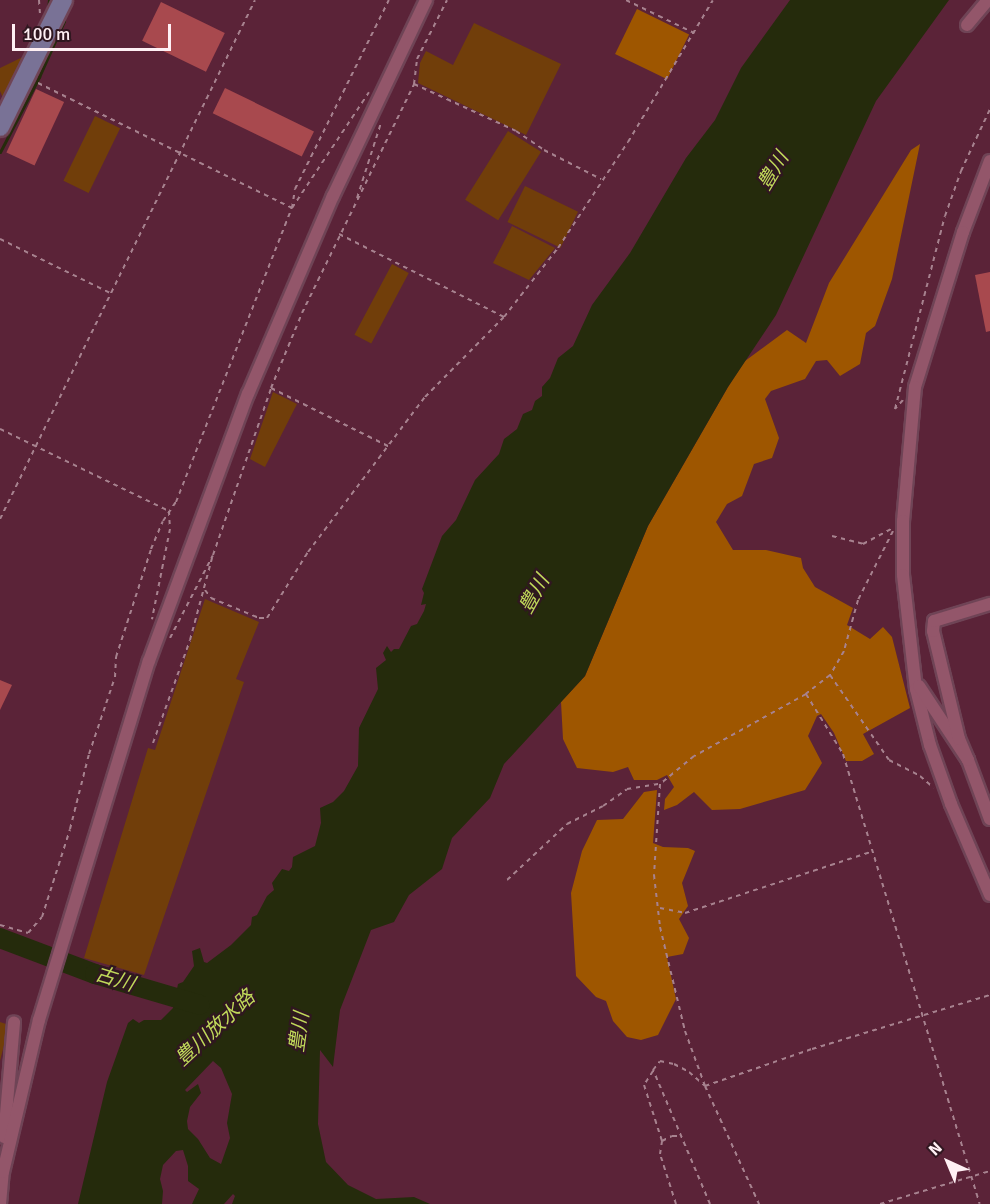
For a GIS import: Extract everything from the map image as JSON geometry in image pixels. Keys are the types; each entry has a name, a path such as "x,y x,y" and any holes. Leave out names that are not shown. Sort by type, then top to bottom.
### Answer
{"main road":[{"path":"0,127 63,0"}],"street":[{"path":"0,1204 5,1160 39,1020 149,661 248,394 333,196 426,0"},
{"path":"968,25 988,0"},
{"path":"990,161 963,231 915,387 903,521 903,564 915,682 930,745 951,804 990,896"},
{"path":"990,604 934,621 935,642 959,739 990,819"},
{"path":"915,682 968,760"},
{"path":"5,1160 3,1141 14,1022"}],"path":[{"path":"0,519 255,0"},
{"path":"292,208 295,189 389,0"},
{"path":"153,743 205,590 213,555 271,388 302,313 339,234 414,84 417,59 447,0"},
{"path":"626,0 694,33"},
{"path":"205,590 211,598 259,618 267,618 308,552 425,398 504,317 558,249 628,142 713,0"},
{"path":"39,83 292,208"},
{"path":"414,84 516,131 544,150 602,180"},
{"path":"0,925 28,933 42,918 70,829 89,754 115,677 116,657 151,549 169,511 176,502 292,208 370,91"},
{"path":"915,387 895,409 945,216 961,171 990,109"},
{"path":"355,206 382,120"},
{"path":"339,234 504,317"},
{"path":"0,239 110,293"},
{"path":"271,388 388,446"},
{"path":"0,429 169,511"},
{"path":"152,619 170,529 169,511"},
{"path":"507,880 567,824 603,806 627,789 660,784 694,756 806,694 830,675 844,651 858,600 888,536 899,525 863,544 832,536"},
{"path":"188,606 213,555"},
{"path":"830,675 889,760 920,776 951,804"},
{"path":"806,694 843,754 980,1204"},
{"path":"660,784 654,875 664,951 686,1031 705,1086 759,1204"},
{"path":"660,908 685,913 871,852"},
{"path":"705,1086 812,1048 990,995"},
{"path":"676,1204 660,1154 662,1141 644,1085 660,1061 674,1064 689,1072 705,1086"},
{"path":"654,1070 710,1204"},
{"path":"662,1141 672,1136 680,1136"},
{"path":"880,1204 990,1171"}],"shaded area":[{"path":"637,9 689,34 667,79 615,54"},
{"path":"474,23 561,64 526,135 418,83 420,63 426,51 453,65"},
{"path":"33,52 6,105 0,91 0,68"},
{"path":"95,116 120,128 89,193 63,181"},
{"path":"508,131 541,152 498,220 465,200"},
{"path":"920,144 892,279 875,326 866,333 860,364 840,376 827,360 816,361 805,379 771,391 765,399 779,438 772,458 754,464 742,496 727,504 716,522 733,550 766,550 801,558 803,568 815,587 853,608 847,625 870,639 883,627 892,637 910,708 863,734 874,754 862,761 846,761 834,733 821,714 817,716 808,736 822,763 805,790 740,809 712,810 694,792 677,805 664,810 665,799 674,787 667,775 657,780 634,780 628,767 613,772 577,768 563,739 561,702 585,676 648,526 728,387 745,361 787,330 806,343 829,283 911,150"},
{"path":"525,186 578,212 560,248 507,222"},
{"path":"512,226 555,248 529,280 493,263"},
{"path":"392,264 409,273 371,344 354,335"},
{"path":"273,392 297,404 265,467 250,459"},
{"path":"205,599 259,622 236,679 244,682 144,975 84,958 148,748 155,750"},
{"path":"657,790 653,843 663,847 688,848 695,851 682,883 688,906 679,919 689,938 683,954 667,957 676,999 658,1035 641,1040 627,1037 613,1021 606,1001 596,997 576,976 571,893 582,851 597,820 623,819 644,792"},
{"path":"0,1022 9,1025 0,1061"}],"water":[{"path":"790,0 949,0 876,101 776,315 728,387 648,526 585,676 504,764 490,798 452,838 442,869 409,895 394,922 371,930 340,1010 333,1067 320,1050 318,1124 326,1162 348,1185 376,1199 414,1197 430,1204 232,1204 235,1196 233,1194 224,1204 192,1204 199,1189 188,1181 188,1166 183,1150 176,1151 163,1165 160,1179 163,1191 162,1204 78,1204 107,1082 128,1023 133,1019 139,1023 144,1020 161,1020 173,1008 178,984 183,982 194,966 192,951 200,948 204,962 207,963 231,945 251,925 252,917 257,915 267,896 274,890 272,883 282,869 289,871 293,857 315,846 321,823 320,808 333,802 344,791 358,766 359,728 378,689 376,668 386,660 383,653 387,646 391,652 399,649 411,626 417,624 424,611 426,604 421,605 424,593 422,589 442,536 456,520 475,480 499,454 504,439 517,429 523,414 532,410 535,401 542,396 542,387 550,378 558,358 573,346 592,305 630,253 686,158 715,120 741,68","holes":["213,1061 221,1068 232,1094 227,1123 230,1138 221,1164 210,1158 198,1139 188,1129 190,1107 201,1093 198,1084 187,1092 185,1090"]}],"building":[{"path":"161,2 225,33 206,72 142,41"},
{"path":"225,88 314,131 302,157 213,113"},
{"path":"36,89 64,102 35,166 6,152"},
{"path":"990,272 990,331 986,332 975,275"},
{"path":"0,680 12,685 0,710"}],"waterway":[{"path":"49,0 48,10 50,12"},
{"path":"0,152 39,77 64,21 61,19"},
{"name":"古川","path":"0,938 95,974 200,1005"}],"water label":[{"name":"豊川","path":"773,171"},
{"name":"豊川","path":"534,594"},
{"name":"豊川放水路","path":"215,1028"},
{"name":"豊川","path":"299,1032"}]}
